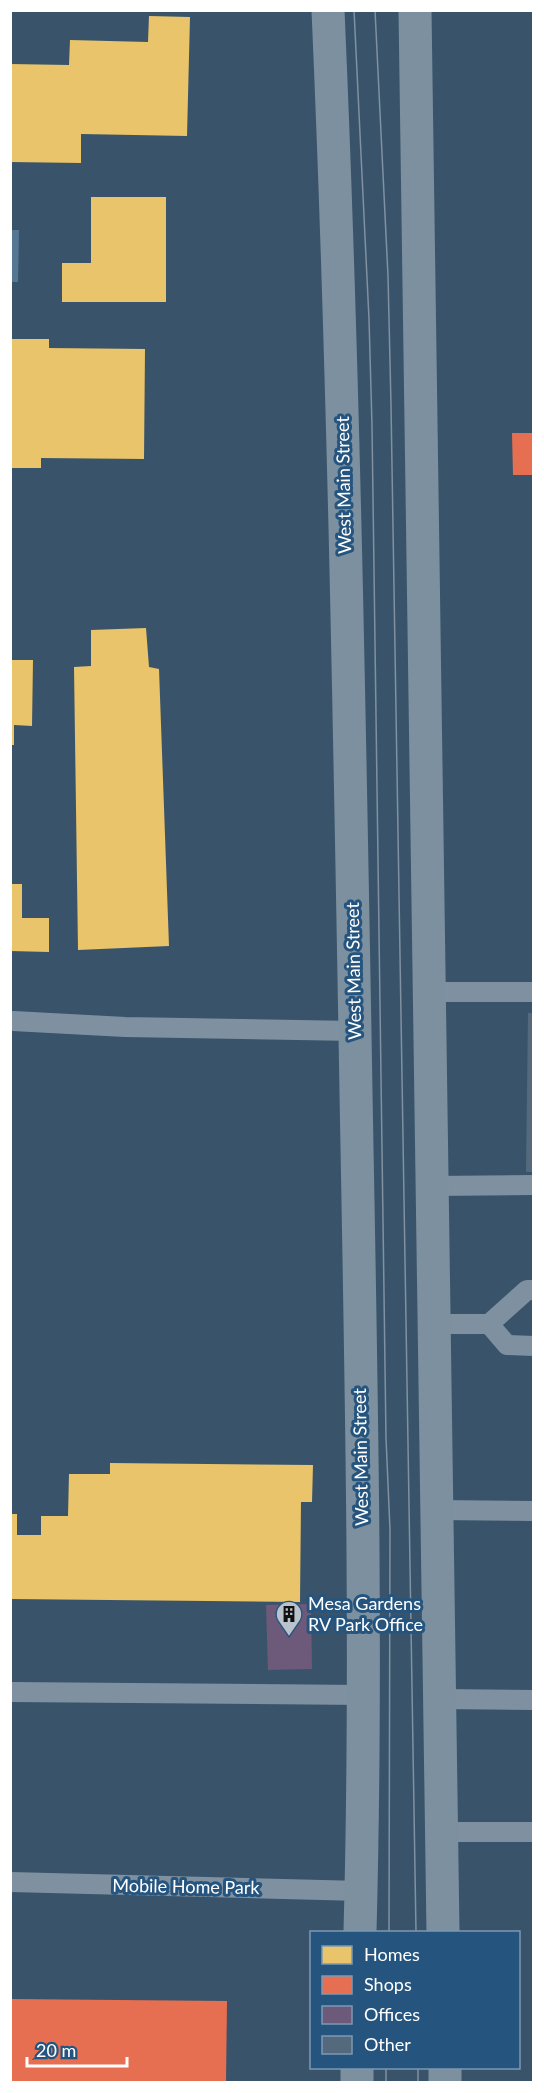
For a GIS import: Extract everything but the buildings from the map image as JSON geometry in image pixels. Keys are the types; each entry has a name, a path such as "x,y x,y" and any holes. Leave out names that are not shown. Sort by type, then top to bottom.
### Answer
{"main road":[{"name":"West Main Street","path":"328,10 346,514 355,1031 363,1695 360,1931"},
{"path":"415,10 443,1931"}],"lane":[{"path":"429,992 534,992"},
{"path":"13,1022 125,1027 355,1031"},
{"path":"433,1185 534,1185"},
{"path":"434,1324 489,1324 527,1290 534,1290"},
{"path":"489,1324 507,1345 534,1346"},
{"path":"437,1510 534,1511"},
{"path":"10,1692 363,1695"},
{"path":"440,1699 534,1700"},
{"path":"442,1832 534,1832"},
{"name":"Mobile Home Park","path":"10,1882 361,1890"}],"water":[{"path":"10,230 19,230 18,282 11,282"}],"tram line":[{"path":"354,10 372,426 386,1438 390,1530 389,1931"},
{"path":"375,10 388,276 391,405 416,1931"},
{"path":"386,2069 386,2082"},
{"path":"418,2069 418,2082"}],"place":[{"name":"Mesa Gardens RV Park Office","path":"289,1637"}]}
